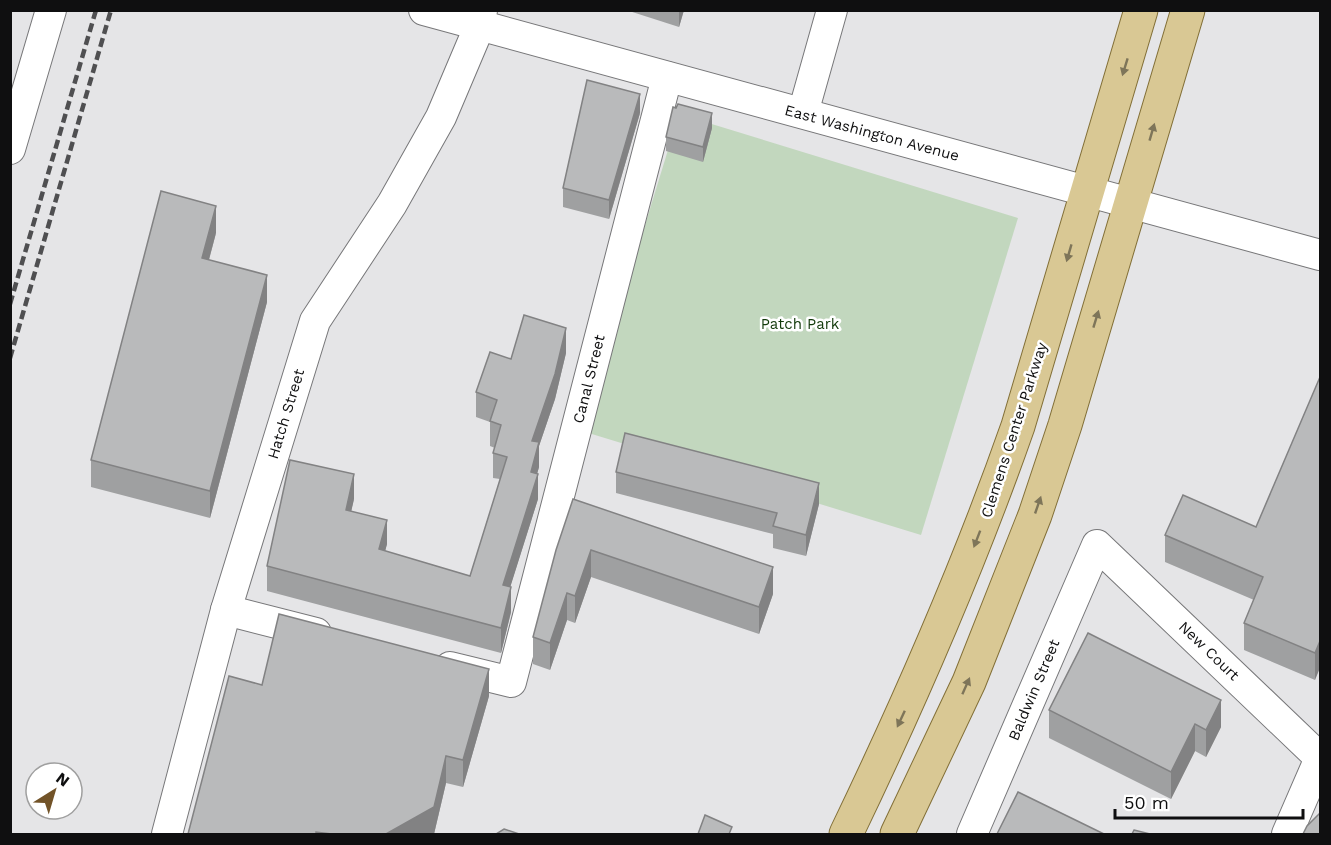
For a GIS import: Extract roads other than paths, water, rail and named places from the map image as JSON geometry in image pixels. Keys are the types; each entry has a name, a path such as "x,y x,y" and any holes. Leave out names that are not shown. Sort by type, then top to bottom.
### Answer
{"main road":[{"name":"Clemens Center Parkway","path":"846,834 919,680 995,492 1018,426 1141,10"},
{"path":"897,834 969,682 1035,515 1065,425 1188,10"}],"street":[{"path":"10,149 51,10"},
{"name":"East Washington Avenue","path":"424,10 481,18 667,76 1320,255"},
{"path":"802,114 832,10"},
{"name":"Hatch Street","path":"167,834 226,610 315,321 392,204 441,117 481,18"},
{"name":"Canal Street","path":"422,660 511,682 667,76"},
{"name":"New Court","path":"1097,544 1320,758"},
{"name":"Baldwin Street","path":"972,834 1097,544"},
{"path":"226,610 343,640"},
{"path":"1287,834 1320,758"}],"railway":[{"path":"10,304 96,10"},
{"path":"10,358 111,10"}],"park label":[{"name":"Patch Park","path":"800,324"}]}
